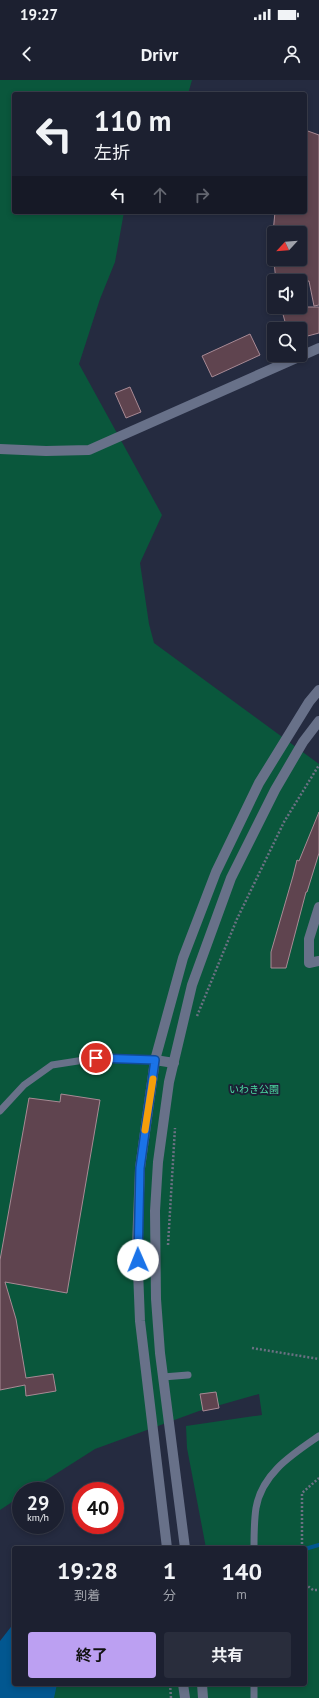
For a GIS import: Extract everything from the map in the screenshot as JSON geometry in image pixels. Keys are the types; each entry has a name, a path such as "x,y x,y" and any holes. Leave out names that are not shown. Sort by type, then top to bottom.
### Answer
{"street":[{"path":"0,449 46,451 89,450 319,348"},
{"path":"167,1546 140,1321 137,1245 140,1168 155,1060 183,958 216,872 259,783 309,702 319,690"},
{"path":"185,1546 163,1377 156,1299 155,1211 158,1162 169,1082 192,985 231,878 275,790 303,742 319,721"},
{"path":"319,907 309,939 309,963 319,961"},
{"path":"155,1060 174,1064"},
{"path":"183,1686 185,1698"},
{"path":"202,1686 204,1698"}],"lane":[{"path":"0,1111 24,1085 52,1065 96,1058 155,1060"},
{"path":"163,1377 188,1375"},
{"path":"254,1546 256,1506 267,1481 276,1468 319,1436"},
{"path":"254,1686 254,1698"}],"path":[{"path":"196,1020 237,919 280,829 319,765"},
{"path":"168,1250 175,1127"},
{"path":"252,1348 319,1359"},
{"path":"302,1546 302,1493 319,1478"},
{"path":"307,1586 313,1590 319,1590"},
{"path":"170,1686 171,1698"}],"green space":[{"name":"いわき公園","path":"0,80 192,80 189,92 12,92 12,214 124,214 115,262 100,299 79,364 162,515 140,563 149,624 154,643 319,764 319,1698 31,1698 39,1686 307,1686 307,1546 206,1546 187,1448 186,1426 262,1415 259,1394 199,1411 95,1449 43,1482 12,1482 12,1502 0,1510"}],"water":[{"path":"12,1626 12,1686 57,1686 54,1698 0,1698 0,1641"}],"building":[{"path":"307,131 319,135 319,305 314,306 309,281 307,281 307,274 275,274 274,266 307,266 307,226 274,226 275,214 307,214"},
{"path":"307,307 319,307 319,333 307,336 307,322 285,322 283,314 307,314"},
{"path":"250,334 260,355 212,377 202,356"},
{"path":"130,387 141,412 126,418 115,393"},
{"path":"319,812 319,853 306,892 286,968 271,968 271,952 297,860 299,861"},
{"path":"61,1094 100,1100 67,1293 5,1282 16,1319 26,1378 53,1374 56,1391 26,1396 25,1385 0,1390 0,1260 29,1098 60,1102"},
{"path":"216,1392 219,1408 203,1411 200,1394"}],"waterway":[{"path":"307,1548 319,1545"}],"slow traffic":[{"path":"145,1130 153,1079"}],"route":[{"path":"96,1058 155,1060 140,1168 137,1245 138,1260"}]}
